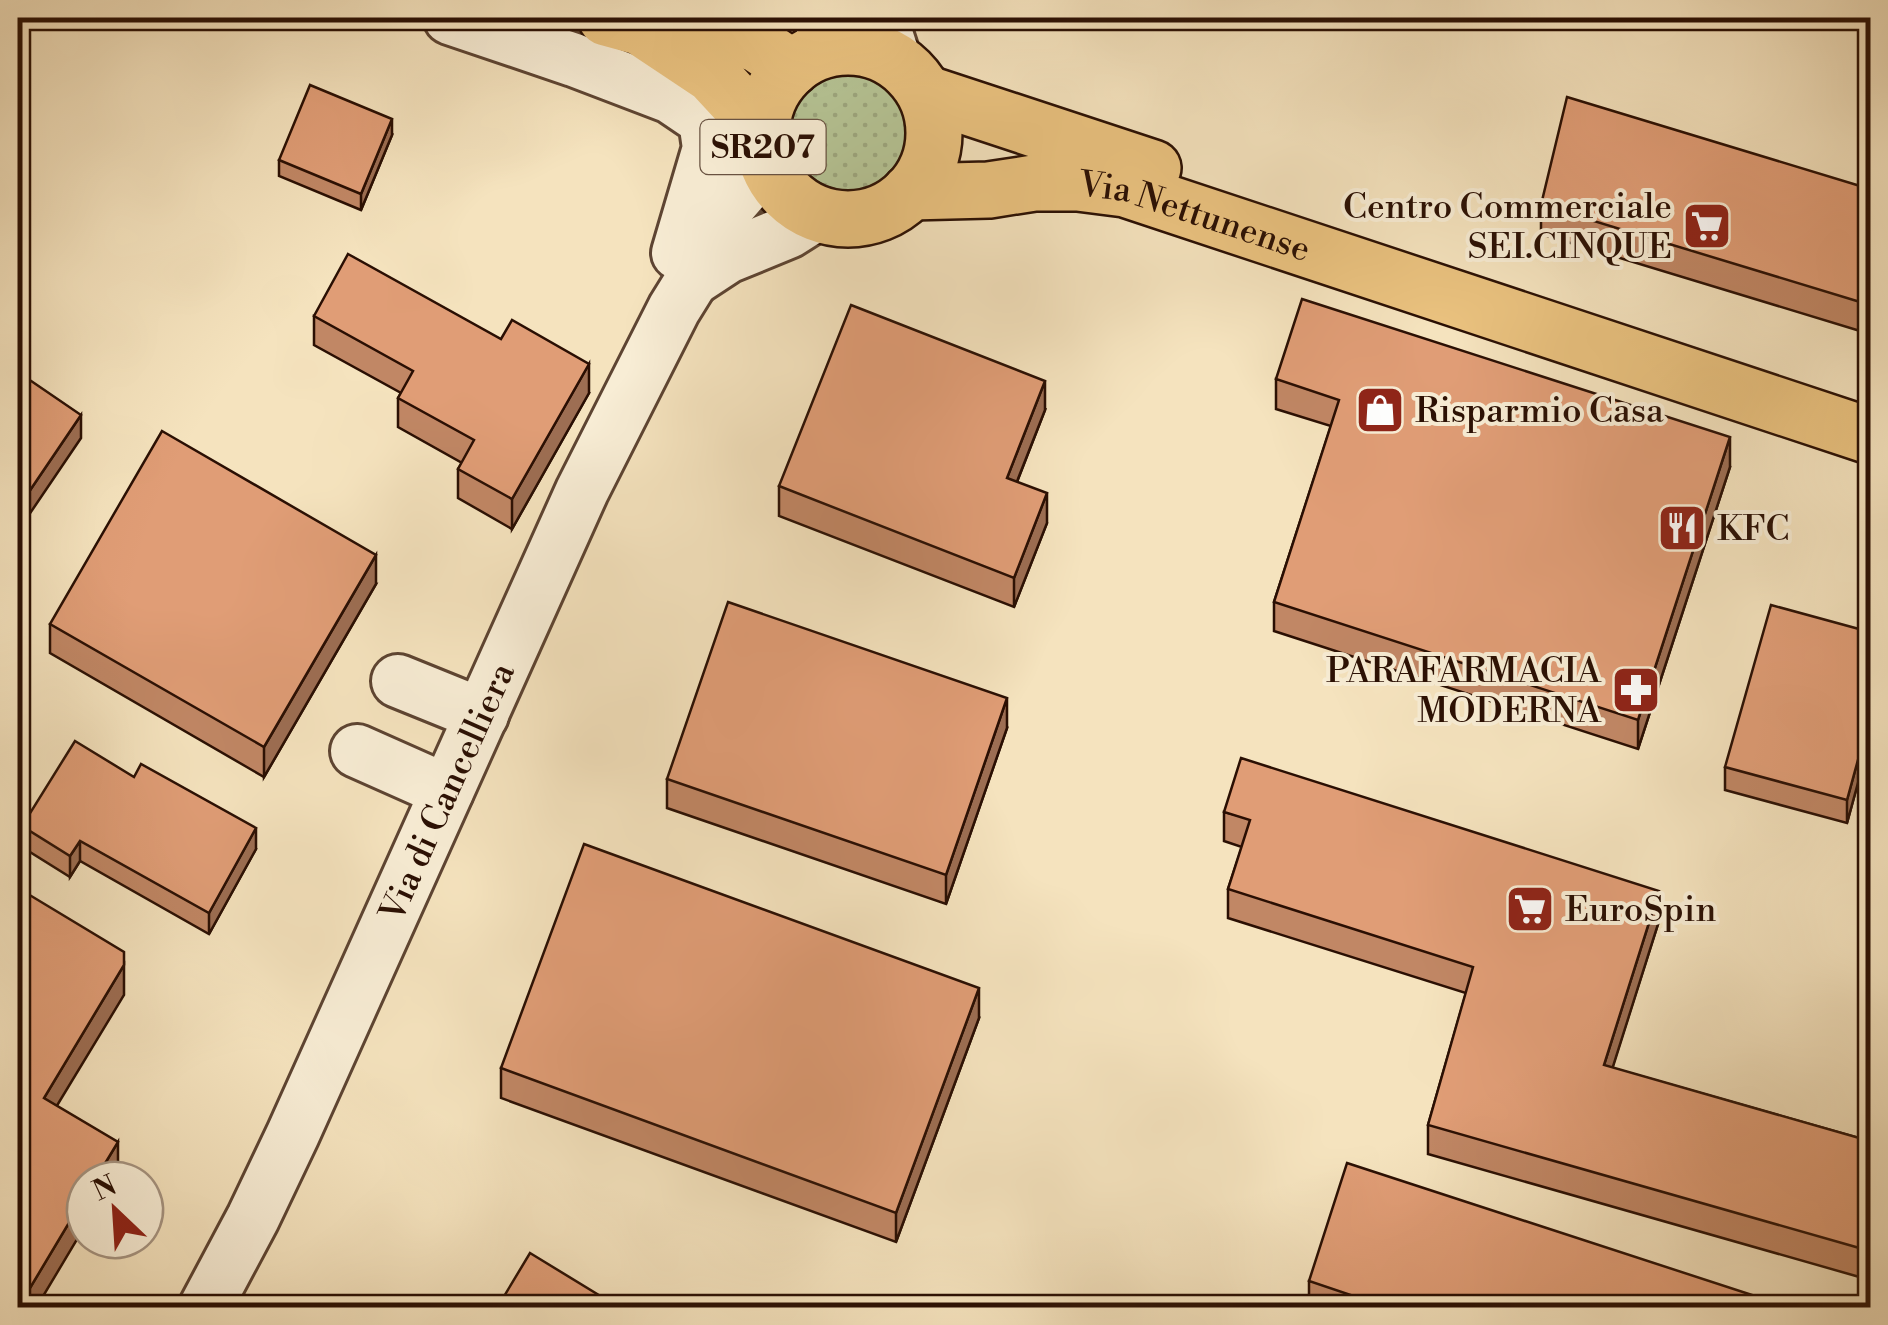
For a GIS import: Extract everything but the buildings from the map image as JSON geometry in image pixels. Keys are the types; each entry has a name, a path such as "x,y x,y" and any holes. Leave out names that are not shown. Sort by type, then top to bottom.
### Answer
{"main road":[{"name":"SR207","path":"622,22 757,44 814,47"},
{"name":"SR207","path":"622,22 712,75 765,146"},
{"name":"SR207","path":"814,47 776,86 766,106 765,146 775,179 801,205 818,213"},
{"name":"Via Nettunense","path":"814,47 855,47 900,57 1870,398"},
{"path":"900,57 933,118 933,145 926,170 910,192"},
{"name":"Via Nettunense","path":"818,213 842,218 867,217 890,208 910,192 989,190 1034,182 1078,182 1125,189 1870,436"}],"street":[{"path":"450,18 671,97 704,120 709,148 669,285 683,295 726,257 788,232 818,213"},
{"name":"Via di Cancelliera","path":"204,1308 293,1134 582,491 726,208 765,146"},
{"path":"398,681 482,716"},
{"path":"358,751 447,791"}],"green space":[{"path":"850,69 873,73 893,87 907,107 911,130 907,153 893,173 873,187 850,191 827,187 807,173 793,153 789,130 793,107 807,87 827,73"}],"place":[{"name":"Centro Commerciale SEI.CINQUE","path":"1707,226"},
{"name":"Risparmio Casa","path":"1380,410"},
{"name":"KFC","path":"1682,528"},
{"name":"PARAFARMACIA MODERNA","path":"1636,690"},
{"name":"EuroSpin","path":"1530,909"}]}
